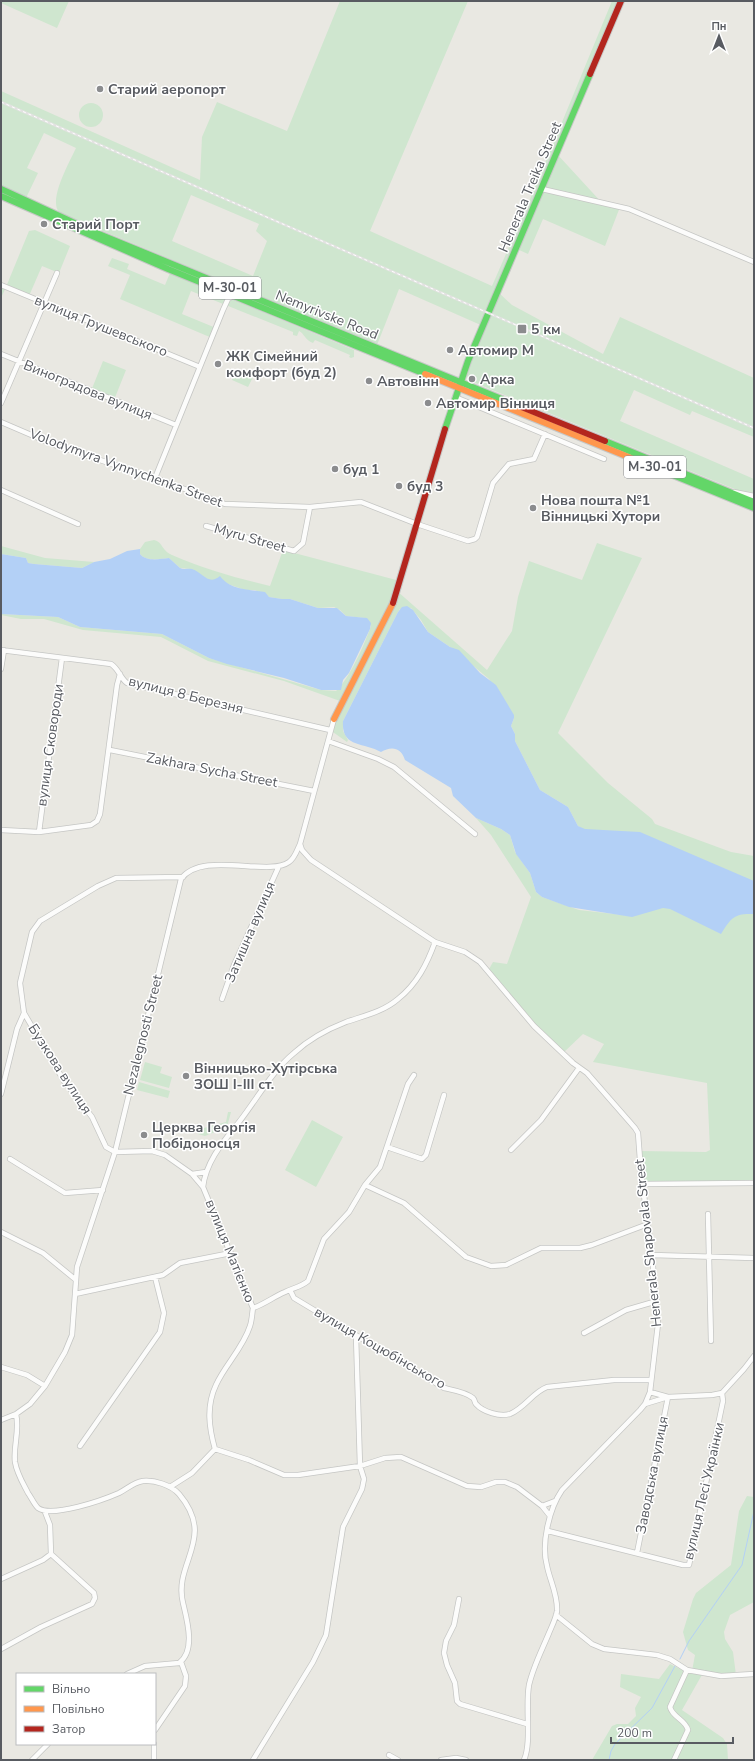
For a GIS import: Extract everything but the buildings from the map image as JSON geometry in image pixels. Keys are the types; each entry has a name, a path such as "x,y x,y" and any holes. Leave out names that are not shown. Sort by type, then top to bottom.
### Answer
{"main road":[{"name":"Henerala Treika Street","path":"334,720 392,606 459,385 621,1"},
{"name":"Nemyrivske Road","path":"1,189 94,232 754,508"},
{"name":"Nemyrivske Road","path":"1,196 79,232 229,296 726,490"},
{"name":"М-30-01","path":"726,490 754,502"}],"street":[{"path":"542,189 629,209 754,262"},
{"path":"1,403 57,273"},
{"name":"вулиця Грушевського","path":"1,285 200,367"},
{"path":"155,478 229,296"},
{"name":"Виноградова вулиця","path":"1,354 176,425"},
{"path":"455,397 604,460"},
{"name":"Volodymyra Vynnychenka Street","path":"1,422 76,452 155,478 228,505 310,507 361,502 417,524 468,540 475,539 493,484 509,464 534,459 545,434"},
{"path":"1,490 78,524"},
{"path":"726,490 754,496"},
{"name":"Myru Street","path":"206,526 294,551 303,543 310,507"},
{"path":"1,669 2,650"},
{"name":"вулиця 8 Березня","path":"2,650 111,664 117,668 123,680 127,683 330,730"},
{"name":"вулиця Сковороди","path":"39,832 62,658"},
{"path":"1,830 39,832 91,824 97,821 100,814 110,750 117,685 120,674"},
{"path":"183,876 194,870 215,865 278,866 292,860 300,844 330,730 334,720"},
{"path":"328,741 378,759 394,767 475,834"},
{"name":"Zakhara Sycha Street","path":"110,750 314,791"},
{"name":"Henerala Shapovala Street","path":"300,844 302,850 311,860 435,942 465,952 480,962 534,1026 579,1068 587,1073 637,1130 642,1184 657,1301 657,1339 650,1392 645,1404 570,1480 555,1501 550,1516 545,1558 556,1598 556,1615 531,1676 528,1693 528,1746 524,1760"},
{"name":"Затишна вулиця","path":"222,999 234,965 278,866"},
{"name":"Бузкова вулиця","path":"115,1152 106,1147 92,1117 64,1081 24,1012 20,983 32,932 40,921 98,886 116,878 183,876"},
{"name":"Nezalegnosti Street","path":"115,1152 180,882 183,876"},
{"name":"вулиця Матієнко","path":"204,1187 206,1172 219,1147 278,1069 293,1053 314,1038 344,1023 380,1010 397,1000 421,974 428,962 435,942"},
{"path":"1,1094 17,1029 24,1012"},
{"path":"511,1150 541,1120 579,1068"},
{"path":"253,1308 266,1304 290,1290 303,1285 308,1280 324,1239 349,1212 365,1185 372,1179 380,1167 408,1084 414,1075"},
{"path":"388,1147 422,1158 426,1155 444,1095"},
{"path":"1,1420 16,1414 30,1404 45,1386 65,1352 72,1335 79,1261 115,1152 120,1143"},
{"name":"вулиця Матієнко","path":"115,1152 152,1151 165,1155 192,1174 204,1187 253,1308 250,1326 242,1345 216,1385 212,1396 209,1427 215,1449"},
{"path":"10,1159 65,1193 103,1190"},
{"path":"192,1174 206,1172"},
{"path":"642,1184 754,1183"},
{"path":"365,1185 404,1203 466,1256 491,1266 506,1265 541,1248 580,1248 592,1245 648,1224"},
{"path":"708,1214 711,1341"},
{"path":"1,1232 43,1253 76,1280"},
{"path":"75,1294 155,1277 165,1274 180,1263 231,1253"},
{"path":"652,1255 708,1258 754,1258"},
{"path":"80,1446 160,1332 164,1313 155,1277"},
{"name":"вулиця Коцюбінського","path":"290,1290 294,1298 356,1336 444,1388 461,1392 474,1398 476,1404 499,1415 508,1414 517,1410 541,1390 547,1387 614,1380 651,1380"},
{"path":"584,1333 626,1310 657,1301"},
{"path":"253,1760 313,1662 326,1635 343,1527 362,1489 364,1479 360,1466 356,1336"},
{"path":"645,1404 668,1397 712,1395 722,1393 754,1356"},
{"path":"1,1367 27,1375 45,1386"},
{"path":"650,1392 668,1397"},
{"name":"вулиця Лесі Українки","path":"548,1531 689,1565 724,1401 722,1393"},
{"name":"Заводська вулиця","path":"637,1553 668,1397"},
{"path":"16,1414 18,1428 15,1461 18,1475 37,1507 45,1512 57,1512 103,1499 144,1481 154,1481 170,1487 182,1498 193,1521 196,1530 181,1589 190,1635 185,1654 181,1662 186,1676 185,1686 156,1729"},
{"path":"170,1487 192,1473 215,1449 249,1460 284,1475 315,1474 360,1466 385,1458 400,1457 467,1486 481,1487 496,1482 505,1482 517,1487 542,1506 550,1516"},
{"path":"542,1506 555,1501"},
{"path":"1,1649 42,1627 92,1604 95,1598 94,1593 79,1578 51,1554 50,1525 45,1512"},
{"path":"1,1579 43,1560 51,1554"},
{"path":"460,1599 454,1625 446,1641 444,1653 447,1665 455,1683 457,1701 460,1704 527,1724"},
{"path":"556,1615 586,1639 597,1646 609,1650 657,1655 670,1659 687,1670 721,1676 754,1674"},
{"path":"129,1673 145,1666 181,1662"},
{"path":"674,1760 688,1730 686,1725 671,1712 670,1707 687,1670"},
{"path":"32,1760 47,1745"},
{"path":"154,1745 154,1760"},
{"path":"389,1755 398,1760"},
{"path":"441,1760 456,1758 466,1760"}],"green space":[{"path":"1,1 69,1 57,28 1,3"},
{"path":"340,1 468,1 370,231 492,286 534,190 612,1 620,1 557,154 603,204 620,207 605,246 543,219 528,254 517,249 498,292 512,305 603,354 620,317 754,378 754,437 692,411 690,415 634,390 620,421 754,479 754,497 468,380 467,375 471,364 468,361 483,326 399,289 377,345 60,213 57,208 56,200 60,182 76,148 44,133 27,168 38,173 26,198 1,186 1,91 200,180 202,137 217,102 287,131","holes":["191,195 259,224 256,231 267,241 253,276 172,241"]},
{"path":"91,103 99,107 103,115 99,123 91,127 83,123 79,115 83,107"},
{"path":"35,230 70,246 59,273 42,266 29,296 6,287 29,231"},
{"path":"112,258 129,264 127,269 165,285 170,273 354,350 354,357 351,358 349,357 350,355 315,340 313,343 299,331 297,336 293,335 293,332 191,291 182,314 216,328 212,338 120,299 130,275 108,266"},
{"path":"1,285 6,287 1,298"},
{"path":"103,361 126,370 114,400 91,391"},
{"path":"236,370 253,377 248,387 232,380"},
{"path":"154,540 159,542 168,553 196,565 270,586 283,550 400,581 397,591 487,670 512,631 518,597 529,561 582,580 597,543 642,558 558,733 608,783 652,819 655,824 731,852 754,856 754,885 583,829 578,826 568,807 540,790 515,741 515,734 511,726 514,718 489,679 453,649 428,632 421,620 411,608 400,609 398,612 343,721 343,731 348,740 347,742 330,730 381,624 340,701 284,681 208,661 161,637 83,630 44,619 21,619 1,615 58,617 80,627 162,634 209,658 321,690 336,691 341,686 356,661 371,626 365,618 346,616 334,607 318,608 290,599 269,597 255,590 245,590 216,580 208,580 191,569 180,568 169,558 150,559 143,557 140,554 140,549 145,542"},
{"path":"1,546 45,558 94,562 82,568 28,563 26,558 1,554"},
{"path":"476,818 501,829 510,835 515,852 530,873 536,892 542,897 579,910 632,916 639,908 754,907 754,1183 642,1184 639,1151 706,1152 710,1150 707,1083 593,1062 604,1044 583,1034 562,1054 543,1035 488,971 493,962 507,964 531,897 491,835"},
{"path":"145,1062 162,1067 160,1073 172,1077 169,1088 140,1080"},
{"path":"139,1082 170,1091 168,1098 137,1090"},
{"path":"228,1112 231,1112 227,1127 205,1136 198,1134 200,1129 226,1122"},
{"path":"312,1120 343,1137 316,1187 285,1170"},
{"path":"747,1496 754,1497 754,1602 730,1615 724,1632 725,1639 733,1652 736,1675 703,1673 682,1710 723,1738 727,1744 728,1760 592,1760 612,1726 617,1724 628,1724 636,1716 635,1708 641,1697 620,1687 621,1674 659,1679 670,1664 686,1672 692,1671 695,1655 688,1650 683,1632 693,1599 696,1593 731,1565 739,1511"}],"water":[{"path":"140,549 140,554 143,557 150,559 169,558 180,568 192,569 212,580 220,576 224,581 235,587 265,592 269,597 290,599 318,608 337,608 346,616 367,618 371,623 370,629 349,673 343,680 341,690 321,690 284,678 227,664 209,658 162,634 80,627 58,617 1,614 1,554 26,558 28,563 82,568 94,562 110,559 127,551"},
{"path":"407,606 413,610 428,632 450,647 459,650 480,673 496,685 514,715 511,726 515,734 515,741 540,790 568,807 578,826 585,829 640,832 754,881 754,914 742,914 737,916 731,920 721,934 670,909 663,908 632,917 569,907 542,897 536,892 530,873 516,854 510,835 501,829 476,818 453,796 451,788 405,760 401,752 398,750 392,748 381,752 350,740 343,730 343,721 398,612 402,607"}],"waterway":[{"path":"680,1659 689,1641 742,1565 754,1511"},
{"path":"609,1760 611,1751 615,1744 652,1708 675,1666"}],"railway":[{"path":"1,102 754,428"}],"traffic: fast":[{"path":"445,429 468,361 590,74"},
{"path":"1,189 94,232 504,400"},
{"path":"1,196 168,269 425,374"},
{"path":"605,441 754,502"},
{"path":"631,458 754,508"}],"traffic: slow":[{"path":"425,374 631,458"},
{"path":"334,719 393,603"}],"traffic: jam":[{"path":"590,74 621,1"},
{"path":"504,400 605,441"},
{"path":"393,603 445,429"}],"place":[{"name":"Старий аеропорт","path":"100,89"},
{"name":"Старий Порт","path":"44,224"},
{"name":"5 км","path":"522,329"},
{"name":"Автомир М","path":"450,350"},
{"name":"ЖК Сімейний комфорт (буд 2)","path":"218,364"},
{"name":"Арка","path":"472,379"},
{"name":"Автовінн","path":"369,381"},
{"name":"Автомир Вінниця","path":"428,403"},
{"name":"буд 1","path":"335,469"},
{"name":"буд 3","path":"399,486"},
{"name":"Нова пошта №1 Вінницькі Хутори","path":"533,508"},
{"name":"Вінницько-Хутірська ЗОШ І-ІІІ ст.","path":"186,1076"},
{"name":"Церква Георгія Побідоносця","path":"144,1135"}]}
